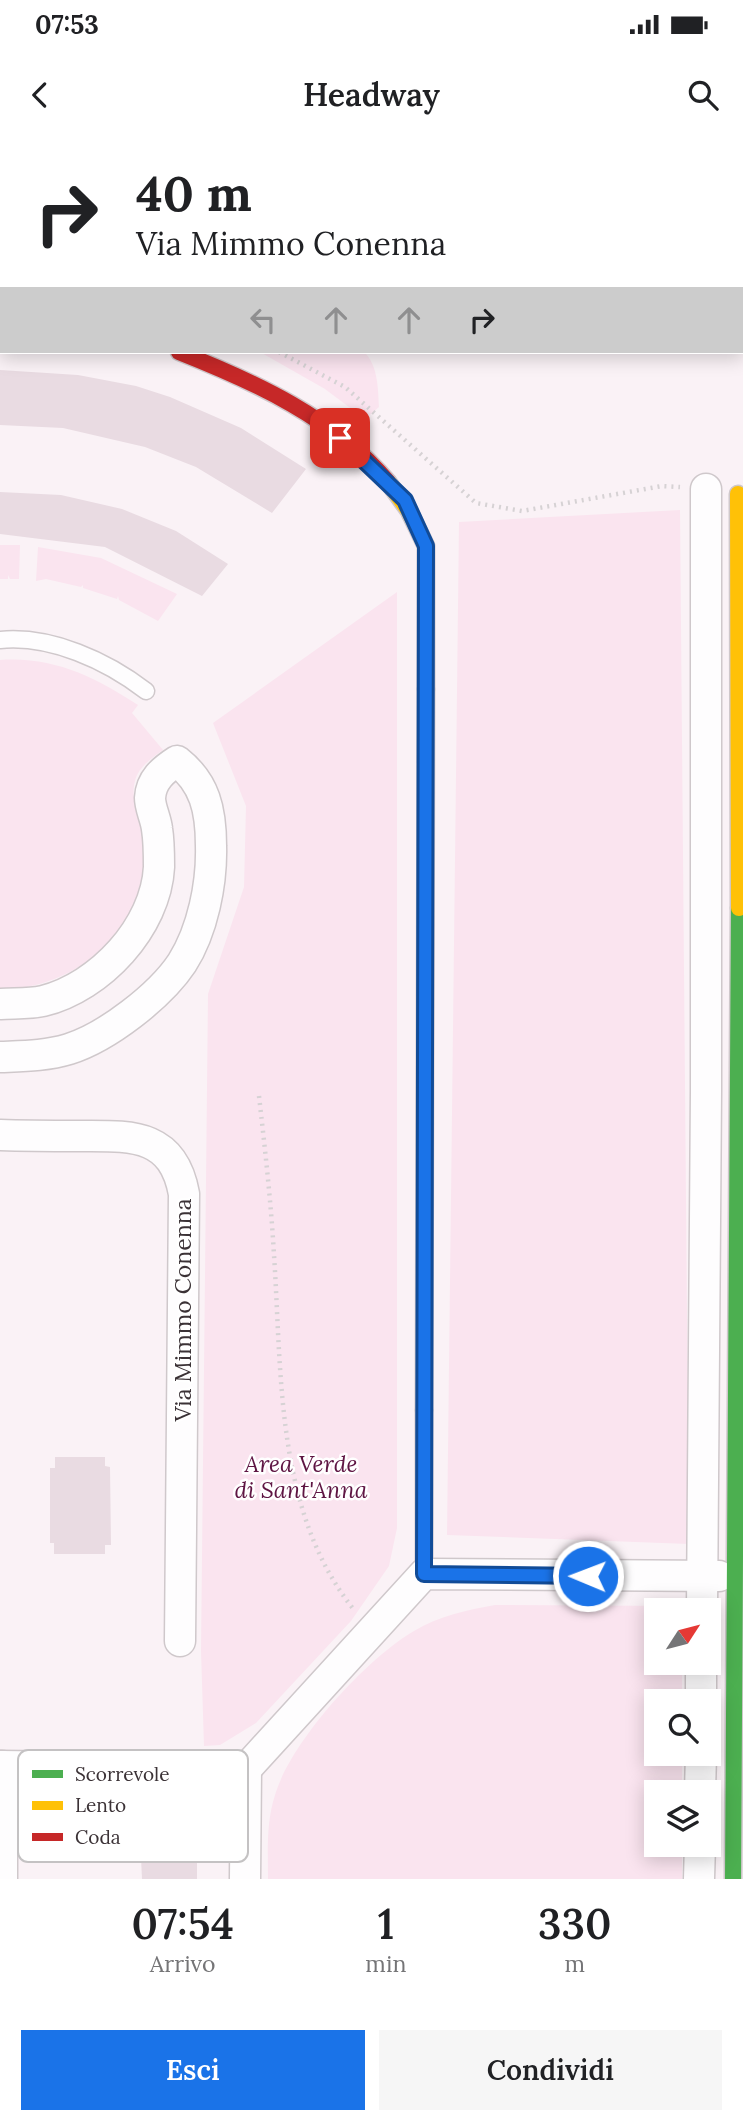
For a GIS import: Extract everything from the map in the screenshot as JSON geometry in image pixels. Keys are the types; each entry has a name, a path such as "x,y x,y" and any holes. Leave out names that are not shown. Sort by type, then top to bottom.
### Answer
{"street":[{"path":"184,354 241,377 309,414 340,438 405,500 426,546 424,1574 248,1767"},
{"path":"702,1598 706,1105 706,489"},
{"path":"733,1879 740,1091 738,494"},
{"path":"0,1004 42,1001 68,991 105,966 129,943 149,908 159,869 157,830 150,797 159,772 177,761 195,776 211,826 211,884 191,944 181,964 118,1023 94,1038 68,1049 32,1056 0,1057"},
{"name":"Via Mimmo Conenna","path":"0,1135 142,1139 166,1153 176,1164 184,1194 180,1641"},
{"path":"424,1574 734,1576"},
{"path":"1,1766 2,1879"},
{"path":"699,1879 700,1857"}],"lane":[{"path":"0,640 58,646 106,665 146,691"}],"path":[{"path":"283,354 345,387 476,503 523,512 662,486 706,489"},
{"path":"259,1096 268,1177 288,1454 315,1541 345,1598 371,1631"}],"green space":[{"path":"264,354 366,354 375,370 379,407 365,419 325,389"},
{"path":"680,510 689,1544 447,1535 459,522"},
{"path":"0,545 20,545 19,579 10,579 8,575 8,579 0,579"},
{"path":"38,547 101,558 177,594 158,621 119,600 118,596 117,599 83,588 83,585 81,587 46,579 36,581"},
{"name":"Area Verde di Sant'Anna","path":"397,592 397,1528 389,1566 351,1621 256,1723 220,1745 204,1746 201,1651 208,994 244,887 246,806 213,723"},
{"path":"0,660 38,661 56,665 106,686 138,705 132,713 163,750 143,767 135,781 135,806 145,849 143,878 135,904 121,928 102,949 80,966 55,979 28,987 0,989"},
{"path":"495,1605 644,1606 644,1675 682,1675 682,1689 644,1689 644,1766 682,1766 682,1780 644,1780 644,1857 682,1857 682,1879 268,1879 272,1805 284,1774 313,1727 353,1681 395,1644 424,1626 464,1611"}],"building":[{"path":"0,370 78,375 136,386 170,397 241,428 306,469 272,513 196,467 145,447 63,428 0,425"},
{"path":"0,492 61,495 122,509 176,531 228,564 202,596 105,547 0,534"},
{"path":"55,1457 105,1457 105,1466 110,1467 111,1545 105,1545 105,1554 54,1554 54,1543 50,1543 50,1468 55,1468"},
{"path":"141,1862 197,1862 197,1879 142,1879"}],"traffic: fast":[{"path":"424,1410 426,689"},
{"path":"733,1879 739,908"}],"traffic: slow":[{"path":"388,482 409,511 426,546 426,689"},
{"path":"738,494 739,908"},
{"path":"424,1410 424,1574"}],"traffic: jam":[{"path":"184,354 292,404 343,439 367,459 388,482"}],"route":[{"path":"340,438 405,500 418,521 426,546 424,1574 588,1576"}]}
